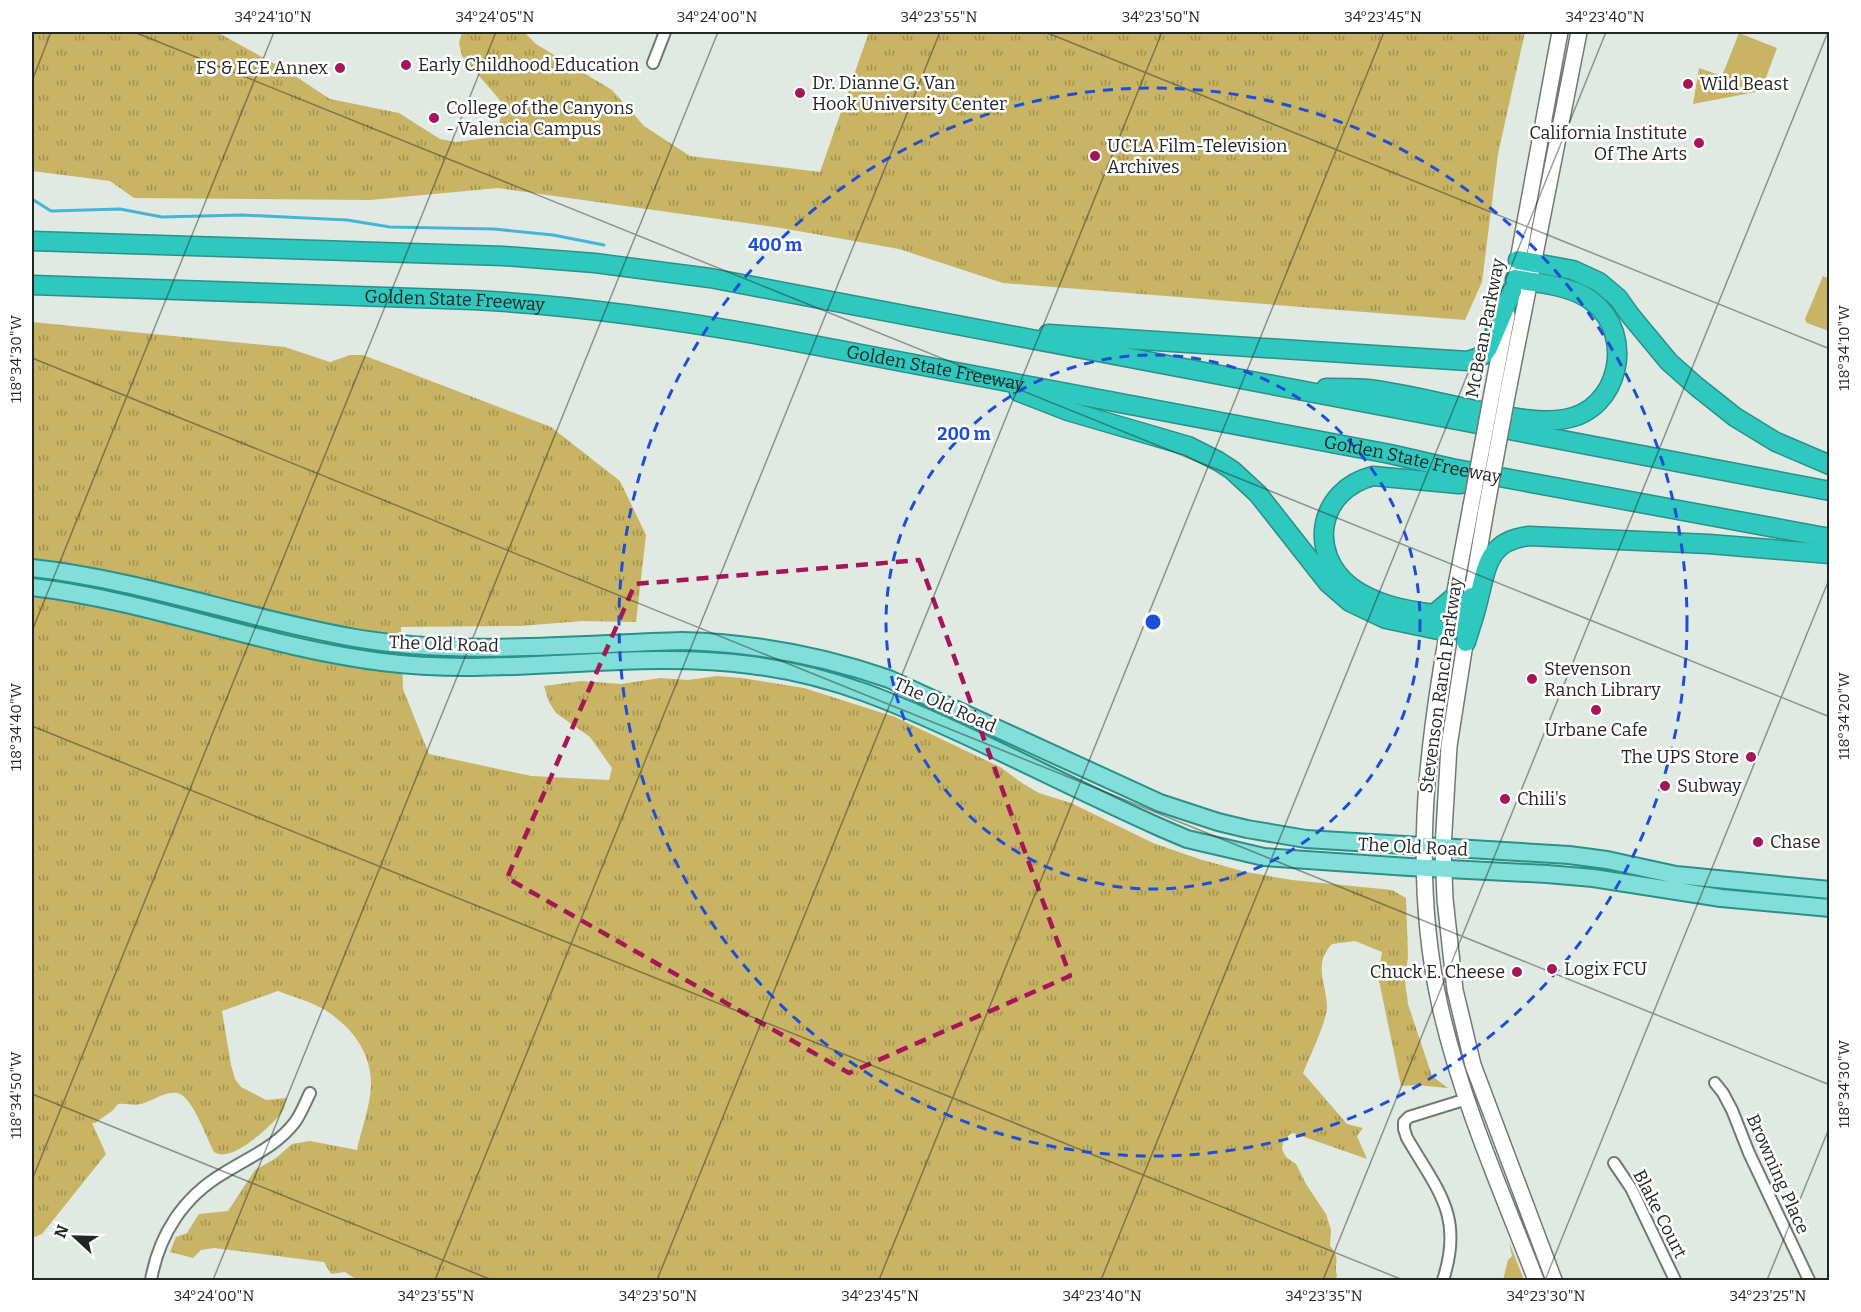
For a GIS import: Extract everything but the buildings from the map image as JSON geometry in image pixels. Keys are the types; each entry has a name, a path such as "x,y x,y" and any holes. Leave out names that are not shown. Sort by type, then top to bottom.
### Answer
{"highway":[{"path":"32,242 493,255 595,263 710,278 1266,386 1830,491"},
{"path":"1525,261 1574,270 1599,282 1618,298 1669,362 1735,417 1776,442 1830,465"},
{"path":"983,331 1128,338 1290,351 1468,361 1482,356 1488,348 1518,284 1571,291 1584,296 1603,312 1617,343 1618,360 1607,392 1595,405 1582,414 1566,419 1548,421 1517,418 1367,389 1266,386"},
{"name":"Golden State Freeway","path":"32,285 547,304 672,320 975,375 1504,478 1830,538"},
{"path":"975,375 1068,411 1171,440 1203,452 1232,471 1258,494 1328,583 1350,602 1374,615 1448,632 1457,627 1462,620 1463,597"},
{"path":"1463,597 1434,614 1383,604 1362,594 1340,576 1326,550 1324,528 1329,509 1342,492 1362,479 1372,476 1459,484 1504,478"},
{"path":"1466,642 1487,563 1498,549 1511,539 1529,536 1701,544 1830,555"}],"main road":[{"name":"McBean Parkway","path":"1525,261 1560,32"},
{"name":"McBean Parkway","path":"1463,597 1518,284 1579,32"},
{"name":"The Old Road","path":"32,568 102,578 317,630 394,643 458,647 682,641 718,642 783,649 856,667 898,683 1189,814 1247,829 1296,838 1569,855 1607,860 1676,875 1830,890"},
{"name":"The Old Road","path":"32,587 101,598 314,650 384,663 456,667 674,660 748,664 780,669 845,685 912,709 1187,839 1264,858 1570,876 1712,897 1830,908"},
{"name":"Stevenson Ranch Parkway","path":"1463,597 1466,642 1449,746 1443,848 1448,932 1455,990 1473,1065 1554,1281"},
{"name":"Stevenson Ranch Parkway","path":"1448,632 1430,738 1426,783 1424,868 1429,940 1438,995 1467,1100 1536,1281"}],"street":[{"path":"653,63 665,32"},
{"name":"Browning Place","path":"1715,1083 1724,1093 1749,1153 1809,1281"},
{"path":"151,1281 157,1251 182,1207 221,1175 263,1152 284,1135 297,1120 310,1094"},
{"path":"1443,1281 1451,1247 1452,1232 1448,1213 1407,1138 1404,1122 1409,1117 1467,1100"},
{"name":"Blake Court","path":"1614,1163 1631,1188 1675,1281"}],"highlighted area":[{"path":"919,560 1070,976 849,1073 507,878 635,584"}],"green space":[{"path":"32,32 217,32 289,72 330,99 399,113 440,139 456,142 494,137 505,106 462,56 459,43 462,32 524,32 536,44 612,90 644,126 690,156 820,172 869,32 1525,32 1498,154 1482,282 1465,320 1003,283 899,249 781,228 498,188 370,200 134,198 110,181 32,171"},
{"path":"1739,33 1777,48 1761,91 1693,104 1699,68 1722,76"},
{"path":"1823,276 1829,279 1829,331 1807,323 1805,319"},
{"path":"32,322 285,347 330,362 350,355 363,355 551,427 620,481 646,535 636,622 583,621 520,626 401,627 403,689 429,754 531,776 609,780 612,768 590,737 556,713 549,702 544,686 581,681 621,684 660,678 688,680 717,676 742,678 804,688 895,717 1000,767 1039,793 1071,803 1153,843 1199,859 1246,872 1292,880 1392,890 1406,898 1408,957 1405,981 1408,1004 1432,1076 1448,1088 1401,1086 1378,976 1382,952 1355,941 1332,944 1326,951 1322,966 1327,1012 1303,1073 1347,1124 1363,1128 1357,1136 1367,1159 1293,1133 1283,1142 1282,1149 1286,1157 1296,1164 1326,1214 1331,1230 1330,1246 1336,1254 1337,1276 1335,1280 357,1280 345,1272 331,1274 324,1262 214,1248 201,1250 193,1258 170,1252 176,1237 187,1233 199,1214 228,1211 255,1170 276,1158 292,1144 310,1141 357,1150 371,1086 364,1052 352,1033 335,1017 314,1004 278,991 222,1011 235,1079 241,1087 266,1100 287,1098 282,1112 274,1121 249,1143 230,1153 221,1154 214,1152 188,1101 177,1093 164,1095 141,1104 118,1104 112,1111 92,1123 106,1154 42,1234 32,1238"},
{"path":"1509,1242 1524,1280 1503,1280 1508,1260 1512,1256"}],"waterway":[{"path":"32,199 51,211 120,209 162,217 242,215 347,220 390,227 494,229 553,235 604,245"}],"place":[{"name":"Early Childhood Education","path":"406,65"},
{"name":"FS & ECE Annex","path":"340,68"},
{"name":"Wild Beast","path":"1688,84"},
{"name":"Dr. Dianne G. Van Hook University Center","path":"800,93"},
{"name":"College of the Canyons - Valencia Campus","path":"434,118"},
{"name":"California Institute Of The Arts","path":"1699,143"},
{"name":"UCLA Film-Television Archives","path":"1095,156"},
{"name":"Stevenson Ranch Library","path":"1532,679"},
{"name":"Urbane Cafe","path":"1596,710"},
{"name":"The UPS Store","path":"1751,757"},
{"name":"Subway","path":"1665,786"},
{"name":"Chili's","path":"1505,799"},
{"name":"Chase","path":"1758,842"},
{"name":"Logix FCU","path":"1552,969"},
{"name":"Chuck E. Cheese","path":"1517,972"}]}
